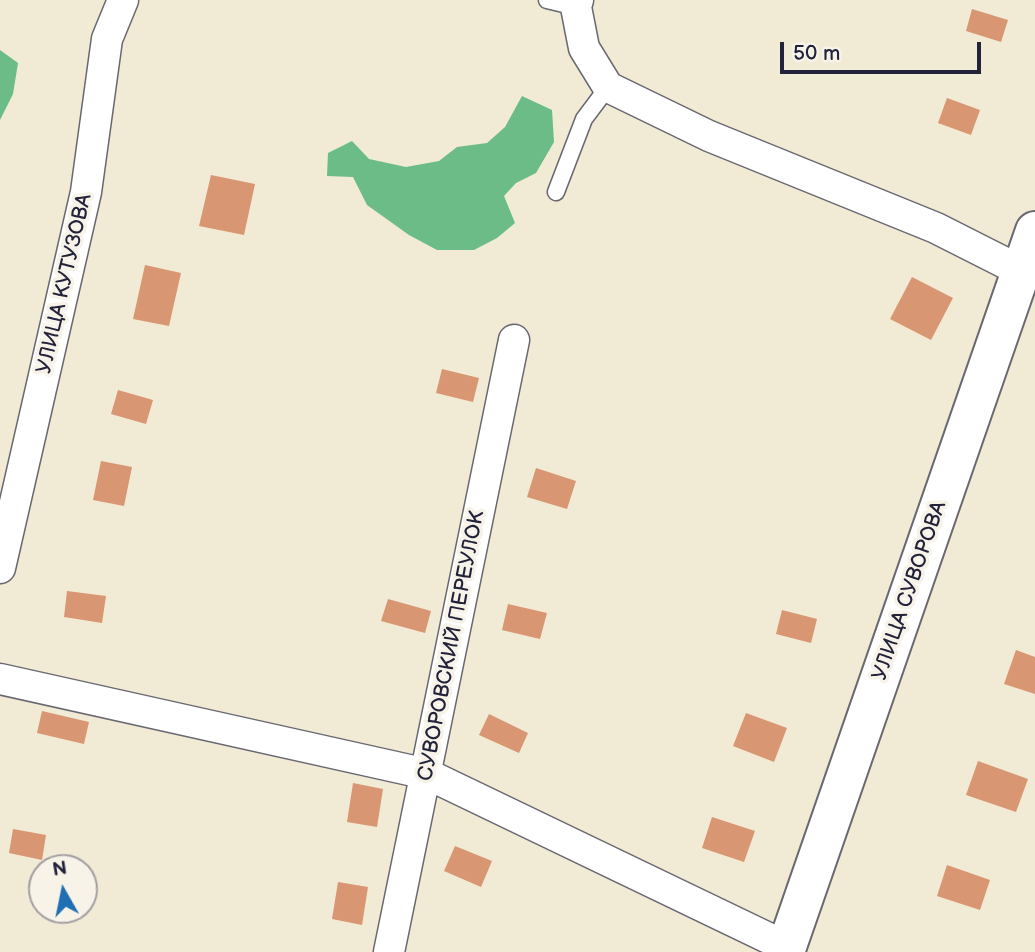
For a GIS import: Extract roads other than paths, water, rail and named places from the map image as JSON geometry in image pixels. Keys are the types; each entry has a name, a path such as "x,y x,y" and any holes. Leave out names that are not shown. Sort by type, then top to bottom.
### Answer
{"street":[{"name":"УЛИЦА КУТУЗОВА","path":"0,568 86,192 107,39 123,0"},
{"path":"567,2 584,48 608,87 709,136 936,228 1021,271"},
{"name":"УЛИЦА СУВОРОВА","path":"786,949 1035,230"},
{"name":"СУВОРОВСКИЙ ПЕРЕУЛОК","path":"389,952 514,340"},
{"path":"0,679 427,775 786,949"}],"lane":[{"path":"556,192 584,119 608,87"}]}
